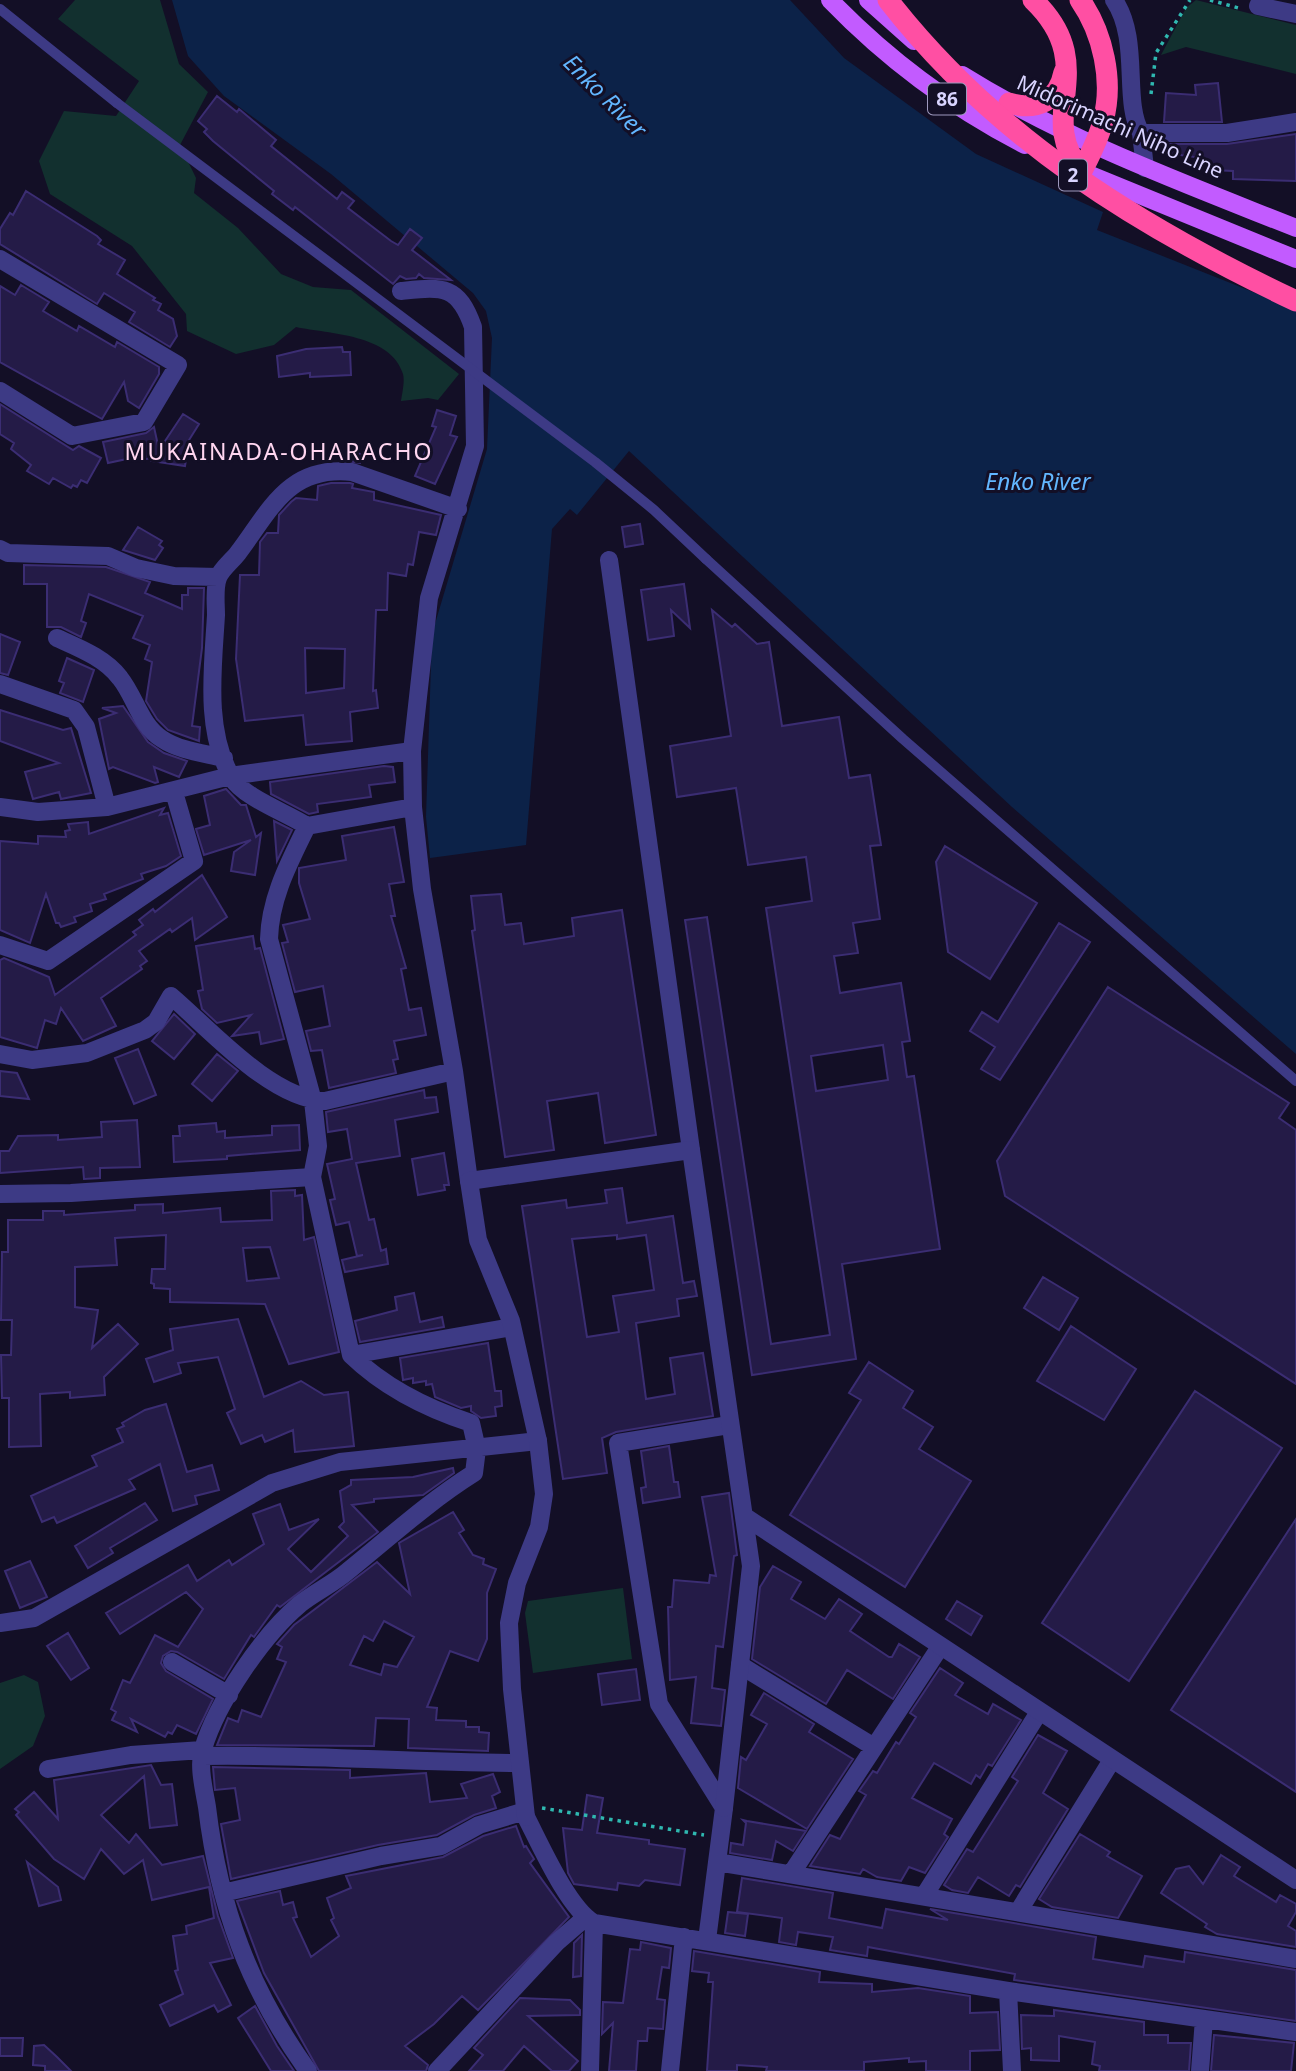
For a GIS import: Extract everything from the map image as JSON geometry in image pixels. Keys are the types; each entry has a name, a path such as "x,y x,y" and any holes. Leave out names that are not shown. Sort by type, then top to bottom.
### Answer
{"highway":[{"name":"2","path":"888,0 939,60 990,110 1090,187 1182,245 1296,301"},
{"path":"1033,0 1057,29 1066,51 1069,72 1062,129 1065,145 1082,172"},
{"path":"1080,0 1100,41 1106,70 1104,120 1082,172"},
{"path":"1009,103 1035,107 1052,98 1063,79 1066,51"}],"main road":[{"name":"86","path":"830,0 866,37 923,83 1002,133 1082,172 1296,259"},
{"name":"Midorimachi Niho Line","path":"868,0 935,58 1009,103 1145,168 1296,228"}],"street":[{"path":"1114,0 1132,55 1134,121 1141,132 1145,168"},
{"path":"1259,3 1296,14"},
{"path":"1141,132 1227,133 1296,122"},
{"path":"0,259 178,365 144,422 72,436 0,391"},
{"path":"401,291 438,287 455,294 467,310 473,327 475,446 429,598 412,751 413,807 422,889 454,1072 478,1240 512,1326 538,1441 544,1494 539,1527 517,1583 509,1623 519,1763 525,1811 553,1870 589,1920 590,2071"},
{"path":"413,807 307,826 238,788 230,776 215,728 212,680 218,577 270,506 288,488 309,477 337,471 352,472 458,509"},
{"path":"0,549 8,553 108,556 136,568 174,576 218,577"},
{"path":"609,561 738,1490 747,1518 751,1566 707,1940"},
{"path":"57,638 109,666 120,678 146,724 163,740 224,758"},
{"path":"0,684 74,710 86,727 107,807"},
{"path":"0,807 38,812 107,807 230,776 412,751"},
{"path":"0,945 48,961 194,861 174,792"},
{"path":"307,826 281,880 270,915 269,939 313,1101 318,1146 312,1177 351,1356 364,1368 409,1397 440,1413 471,1423 477,1448 474,1473 418,1510 346,1573 300,1604 261,1647 229,1695 202,1753 209,1823 223,1893 251,1979 266,2008 308,2071"},
{"path":"0,1054 32,1060 87,1053 145,1030 156,1021 171,996 258,1071 284,1090 313,1101 325,1101 454,1072"},
{"path":"469,1181 691,1150"},
{"path":"0,1194 71,1193 312,1177"},
{"path":"351,1356 512,1326"},
{"path":"724,1808 659,1704 618,1443 729,1425"},
{"path":"0,1623 34,1618 272,1483 340,1462 538,1441"},
{"path":"747,1518 1296,1881"},
{"path":"791,1874 940,1647"},
{"path":"172,1662 229,1695"},
{"path":"740,1665 874,1748"},
{"path":"923,1896 1040,1712"},
{"path":"48,1769 131,1755 202,1753 519,1763"},
{"path":"1018,1912 1112,1760"},
{"path":"223,1893 381,1856 441,1846 479,1825 525,1811"},
{"path":"717,1862 1296,1959"},
{"path":"437,2071 556,1943 589,1920 1008,1991 1296,2032"},
{"path":"670,2071 684,1937"},
{"path":"1008,1991 1012,2071"},
{"path":"1200,2071 1204,2019"}],"lane":[{"path":"0,9 117,103 595,462 654,510 903,739 1296,1080"}],"path":[{"path":"1150,102 1156,53 1190,0"},
{"path":"1210,0 1241,9 1259,3"},
{"path":"525,1811 720,1837"}],"green space":[{"path":"75,0 160,0 179,64 208,92 180,145 196,178 194,193 238,228 281,274 313,287 351,290 459,374 438,400 428,398 401,401 404,377 396,361 373,343 357,338 296,327 274,345 236,354 187,331 186,314 132,246 50,194 39,161 64,111 116,116 139,81 58,19"},
{"path":"1196,0 1296,25 1296,74 1186,47 1161,55 1186,8"},
{"path":"623,1588 632,1659 533,1673 525,1613 528,1601"},
{"path":"24,1675 38,1682 45,1716 33,1746 0,1769 0,1683"}],"water":[{"name":"Enko River","path":"172,0 790,0 844,58 976,154 1103,212 1097,230 1296,309 1296,1054 1012,807 629,451 577,515 570,509 552,529 526,845 430,858 426,817 432,634 487,449 492,338 486,311 473,293 331,174 224,96 188,56"}],"building":[{"path":"1218,83 1222,122 1164,122 1166,93 1196,95 1195,85"},
{"path":"217,96 237,112 239,109 276,140 271,146 337,199 342,192 354,201 348,208 391,241 398,245 410,229 422,238 412,250 451,280 424,278 419,274 416,278 406,279 400,276 393,284 295,207 293,210 272,194 274,191 204,132 207,129 198,121"},
{"path":"1296,134 1296,181 1233,179 1233,171 1213,170 1214,165 1195,163 1195,157 1173,154 1154,144 1227,144"},
{"path":"26,191 97,236 101,240 98,244 125,260 117,274 155,298 153,300 161,304 158,310 173,319 177,336 170,347 129,322 135,312 104,293 97,304 0,244 0,229 10,213 13,215"},
{"path":"21,285 49,302 43,311 77,331 79,326 115,347 117,342 159,367 159,374 139,408 128,401 124,382 102,419 0,362 0,286 15,295"},
{"path":"342,347 343,352 350,352 351,375 310,377 310,373 279,377 277,356 306,349"},
{"path":"0,404 73,450 79,446 101,458 87,483 81,480 77,487 73,485 71,488 53,478 49,484 27,471 31,465 11,449 14,443 0,434"},
{"path":"437,410 456,416 450,435 457,437 435,484 415,476 436,427 432,426"},
{"path":"183,414 199,424 189,440 185,466 152,461 155,457 142,460 141,456 108,463 103,442 146,433 154,427 159,450"},
{"path":"349,450 363,455 360,463 345,461"},
{"path":"350,483 353,484 352,488 374,492 374,500 441,515 436,535 419,532 413,565 408,564 406,576 388,573 387,610 376,610 373,691 376,690 378,708 350,712 352,741 306,745 303,715 245,721 236,659 240,575 259,575 260,542 267,533 278,533 279,515 296,498 317,500 318,486","holes":["305,648 345,649 344,688 306,693"]},
{"path":"640,524 643,544 625,547 622,527"},
{"path":"138,527 162,541 159,545 163,548 155,560 123,550"},
{"path":"24,565 106,567 150,582 145,593 182,609 182,595 188,595 188,588 204,588 202,648 192,726 200,727 199,741 168,730 157,719 146,701 152,662 145,659 150,645 133,638 143,616 89,594 81,621 86,623 81,637 61,627 47,627 47,584 24,584"},
{"path":"684,584 690,628 671,610 674,636 648,640 641,590"},
{"path":"712,610 732,627 735,624 757,644 769,642 782,726 839,717 849,778 870,775 881,845 870,846 880,919 853,923 858,953 834,956 840,993 901,983 910,1041 902,1042 907,1077 914,1076 940,1249 842,1264 856,1359 752,1375 685,920 707,917 771,1344 830,1335 766,908 812,901 806,857 748,865 736,788 677,797 670,746 731,736","holes":["883,1045 888,1080 816,1091 811,1056"]},
{"path":"0,634 20,642 8,675 0,673"},
{"path":"67,658 94,670 83,702 60,693 64,683 59,681"},
{"path":"123,706 148,742 164,753 187,761 179,777 154,767 158,782 155,783 113,767 109,769 99,719 116,713 102,708"},
{"path":"0,710 63,730 71,728 91,793 61,799 59,792 33,799 25,772 59,763 0,741"},
{"path":"393,767 395,782 369,785 371,797 317,804 318,812 309,814 271,794 270,782"},
{"path":"226,789 241,805 246,805 256,837 261,833 255,875 231,871 234,852 251,840 204,855 196,829 210,825 204,796"},
{"path":"164,808 160,815 168,813 181,856 166,866 141,874 143,879 104,894 106,899 90,904 92,911 74,917 76,922 61,927 56,923 46,894 30,943 0,930 0,841 38,844 38,836 66,837 65,831 70,830 68,824 88,822 89,834"},
{"path":"274,821 292,830 277,861"},
{"path":"394,827 404,882 389,884 395,916 391,916 406,968 401,969 409,1010 421,1008 426,1035 394,1041 398,1059 393,1060 396,1073 329,1088 322,1050 311,1051 306,1031 330,1026 323,986 295,992 282,943 288,942 283,925 310,919 299,883 299,868 346,860 342,836"},
{"path":"945,846 1037,903 990,979 948,952 936,862"},
{"path":"202,875 227,917 195,940 192,918 172,932 170,929 139,951 147,961 140,966 142,969 101,998 116,1026 83,1041 61,1008 56,1024 45,1020 37,1048 0,1037 0,960 4,958 49,977 55,995 136,935 133,932 143,925 139,920 153,909 155,912"},
{"path":"501,894 505,925 521,923 524,944 574,936 572,918 622,910 656,1135 605,1143 598,1093 547,1101 554,1150 505,1157 472,931 475,930 471,896"},
{"path":"1059,923 1090,942 1000,1080 981,1069 995,1047 970,1031 982,1012 998,1022"},
{"path":"253,936 255,949 260,948 284,1039 261,1044 259,1032 232,1036 251,1015 217,1023 202,1009 198,991 203,990 196,946"},
{"path":"1108,987 1289,1103 1279,1118 1296,1130 1296,1384 1005,1196 997,1161"},
{"path":"174,1014 195,1034 174,1059 152,1041"},
{"path":"138,1049 156,1095 134,1104 115,1058"},
{"path":"217,1054 238,1071 212,1101 192,1084"},
{"path":"0,1071 17,1073 29,1099 0,1096"},
{"path":"424,1090 425,1098 436,1097 438,1112 395,1120 400,1156 356,1163 369,1220 374,1219 381,1251 386,1249 388,1264 345,1272 342,1260 363,1255 357,1256 349,1222 336,1225 330,1200 335,1199 327,1164 352,1159 347,1129 328,1132 326,1112"},
{"path":"137,1120 140,1167 100,1168 100,1178 84,1179 83,1167 0,1173 0,1151 9,1151 18,1136 58,1135 58,1140 102,1137 101,1122"},
{"path":"216,1123 217,1132 225,1131 225,1138 272,1135 272,1126 299,1125 300,1150 174,1162 173,1136 180,1136 179,1126"},
{"path":"444,1153 449,1185 444,1185 445,1190 418,1195 412,1159"},
{"path":"622,1188 627,1223 673,1216 683,1283 694,1281 697,1296 677,1299 679,1316 636,1323 646,1399 675,1394 670,1358 703,1353 713,1416 616,1432 602,1438 607,1473 563,1479 522,1206 566,1200 567,1208 607,1203 605,1190","holes":["617,1235 617,1239 646,1235 654,1290 613,1296 619,1332 587,1337 572,1239"]},
{"path":"295,1190 295,1196 302,1195 304,1240 314,1237 339,1352 289,1364 265,1304 170,1302 170,1289 154,1288 151,1283 152,1269 165,1269 166,1235 115,1238 117,1265 75,1267 75,1307 98,1310 92,1348 118,1324 138,1344 104,1377 105,1395 70,1398 70,1392 40,1394 41,1446 9,1447 9,1398 2,1398 1,1355 11,1355 12,1320 1,1320 2,1252 8,1252 8,1220 43,1220 43,1211 64,1211 64,1215 135,1210 135,1205 163,1204 163,1213 220,1208 221,1222 272,1220 271,1191","holes":["270,1247 279,1278 247,1281 243,1248"]},
{"path":"1043,1277 1078,1298 1059,1330 1024,1308"},
{"path":"414,1293 420,1322 442,1317 444,1327 360,1342 355,1321 397,1310 395,1297"},
{"path":"238,1319 264,1397 301,1381 324,1395 348,1392 354,1446 295,1452 293,1430 265,1442 262,1435 241,1444 227,1413 235,1409 218,1357 178,1363 181,1373 154,1382 146,1359 173,1350 170,1329"},
{"path":"1071,1326 1136,1369 1104,1420 1037,1381"},
{"path":"488,1343 495,1391 501,1391 502,1406 495,1407 496,1416 481,1418 471,1411 471,1406 461,1408 435,1397 432,1384 426,1385 426,1381 413,1383 413,1378 403,1380 400,1358"},
{"path":"869,1362 913,1391 903,1408 933,1427 919,1449 971,1481 905,1587 790,1515 861,1400 849,1393"},
{"path":"1195,1391 1282,1448 1129,1681 1042,1623"},
{"path":"166,1404 187,1472 212,1465 219,1490 195,1496 197,1504 173,1511 160,1464 129,1480 135,1489 57,1523 54,1517 42,1522 31,1496 97,1466 92,1456 123,1442 117,1429 124,1426 122,1423 145,1410"},
{"path":"669,1446 674,1482 678,1482 680,1497 643,1503 641,1488 646,1487 641,1451"},
{"path":"453,1468 454,1473 423,1495 374,1499 374,1502 352,1505 378,1532 280,1607 277,1605 254,1637 251,1635 224,1679 177,1652 171,1651 163,1656 161,1663 166,1671 213,1699 196,1734 177,1725 172,1734 168,1732 165,1737 131,1719 137,1732 112,1720 116,1712 111,1709 123,1680 130,1683 155,1635 178,1647 203,1609 186,1592 120,1634 106,1613 188,1565 197,1581 229,1560 232,1565 264,1544 253,1514 280,1504 289,1530 319,1519 288,1549 311,1572 348,1536 339,1527 344,1522 340,1491 351,1485 351,1480 413,1477"},
{"path":"729,1493 737,1555 734,1556 723,1647 716,1646 712,1688 725,1690 721,1726 691,1723 696,1677 670,1680 668,1607 672,1607 674,1580 709,1583 710,1575 716,1576 702,1497"},
{"path":"145,1503 157,1520 110,1548 113,1553 88,1568 75,1546"},
{"path":"453,1512 464,1530 459,1533 473,1555 484,1559 483,1564 496,1569 487,1593 487,1639 478,1661 450,1651 427,1707 437,1708 436,1720 466,1721 466,1727 479,1727 479,1732 489,1733 488,1751 408,1748 409,1719 376,1718 374,1746 217,1745 228,1718 238,1722 242,1710 261,1717 286,1662 277,1659 282,1647 277,1644 294,1625 377,1562 410,1594 399,1543","holes":["384,1621 414,1637 397,1667 384,1664 381,1675 350,1665 364,1636 373,1641"]},
{"path":"1296,1519 1296,1792 1171,1710"},
{"path":"30,1561 47,1597 20,1608 5,1571"},
{"path":"773,1566 801,1582 791,1599 825,1619 839,1599 862,1614 850,1631 889,1657 892,1657 899,1644 920,1657 893,1699 847,1670 826,1704 752,1659 760,1587"},
{"path":"957,1601 982,1616 971,1635 946,1619"},
{"path":"68,1633 89,1668 71,1680 47,1646"},
{"path":"940,1668 963,1683 955,1695 988,1714 993,1704 1021,1720 992,1766 988,1764 980,1778 976,1775 971,1784 934,1763 912,1798 952,1819 944,1834 948,1837 925,1873 909,1867 901,1881 877,1877 863,1869 860,1874 810,1866 830,1835 840,1839 866,1795 859,1791 873,1771 877,1773 896,1742 899,1744 916,1717 910,1713"},
{"path":"636,1669 640,1700 602,1705 598,1674"},
{"path":"764,1693 814,1724 809,1732 853,1759 807,1829 738,1788 741,1757 746,1760 767,1724 751,1715"},
{"path":"1038,1735 1067,1751 1043,1793 1068,1809 1020,1887 1016,1885 1009,1896 978,1877 968,1893 952,1890 944,1885 967,1849 973,1852 1018,1781 1012,1777"},
{"path":"151,1765 161,1785 172,1784 177,1825 150,1828 144,1776 101,1815 129,1843 136,1834 162,1865 203,1856 218,1916 233,1958 210,1963 231,2005 218,2012 214,2005 170,2026 160,2005 183,1994 175,1971 178,1970 173,1936 187,1934 186,1926 214,1918 209,1887 152,1900 143,1860 124,1874 101,1849 84,1879 54,1859 16,1815 19,1812 15,1809 34,1792 58,1819 54,1780"},
{"path":"213,1767 350,1770 350,1778 426,1773 430,1802 467,1798 461,1784 493,1774 500,1792 492,1796 496,1808 474,1815 437,1835 378,1845 231,1879 221,1824 240,1820 235,1788 215,1790"},
{"path":"587,1795 603,1798 597,1833 649,1840 649,1844 685,1849 680,1885 645,1880 639,1886 618,1883 617,1890 574,1884 568,1873 563,1828 582,1830"},
{"path":"743,1820 806,1831 793,1851 776,1841 772,1860 730,1853 731,1843 743,1845 746,1823"},
{"path":"516,1826 524,1847 526,1846 534,1859 530,1863 569,1917 478,2010 462,1996 434,2024 405,2046 428,2065 426,2071 319,2071 264,1973 237,1901 280,1891 283,1905 293,1902 297,1917 293,1918 311,1957 339,1936 331,1920 334,1918 327,1898 351,1888 346,1876 443,1857 483,1836"},
{"path":"1080,1834 1110,1852 1107,1856 1142,1876 1118,1918 1052,1907 1039,1899"},
{"path":"1221,1855 1240,1867 1234,1876 1276,1902 1280,1895 1296,1904 1296,1912 1288,1926 1296,1931 1296,1947 1217,1934 1205,1927 1207,1924 1161,1893 1176,1869 1189,1866 1203,1884"},
{"path":"27,1862 58,1887 61,1900 39,1906"},
{"path":"742,1878 833,1893 829,1918 882,1928 886,1909 948,1920 930,1909 1096,1937 1093,1959 1143,1967 1145,1956 1184,1962 1185,1952 1296,1970 1296,2021 1014,1980 1015,1974 868,1947 867,1956 830,1950 833,1937 798,1932 796,1945 779,1942 782,1918 737,1912"},
{"path":"728,1912 748,1914 745,1936 725,1933"},
{"path":"582,1935 581,1976 573,1977 574,1943"},
{"path":"641,1942 671,1948 669,1968 662,1967 657,1999 665,2000 663,2029 648,2028 647,2041 638,2041 636,2071 609,2071 613,2023 602,2034 603,2002 623,2003 630,1949 640,1950"},
{"path":"694,1951 820,1972 819,1982 872,1984 872,1992 918,1988 970,1996 970,2013 998,2012 1000,2050 970,2051 970,2071 926,2071 926,2061 909,2062 909,2058 864,2062 864,2071 766,2071 767,2067 737,2065 737,2071 707,2071 713,1982 708,1982 709,1973 692,1971"},
{"path":"520,1998 570,2000 580,2010 580,2015 528,2016 578,2061 569,2071 552,2071 524,2046 503,2071 469,2071 483,2055 474,2048"},
{"path":"255,2006 294,2071 271,2071 238,2018"},
{"path":"1054,2010 1144,2022 1144,2035 1168,2035 1168,2043 1191,2043 1189,2071 1099,2071 1100,2066 1092,2064 1095,2042 1059,2036 1059,2061 1031,2060 1031,2048 1022,2049 1021,2015 1054,2016"},
{"path":"1214,2035 1294,2043 1291,2071 1211,2071"},
{"path":"0,2038 23,2038 22,2056 0,2056"},
{"path":"44,2045 71,2071 45,2071 45,2066 33,2065 34,2046"}],"district":[{"name":"MUKAINADA-OHARACHO","path":"279,452"}]}
